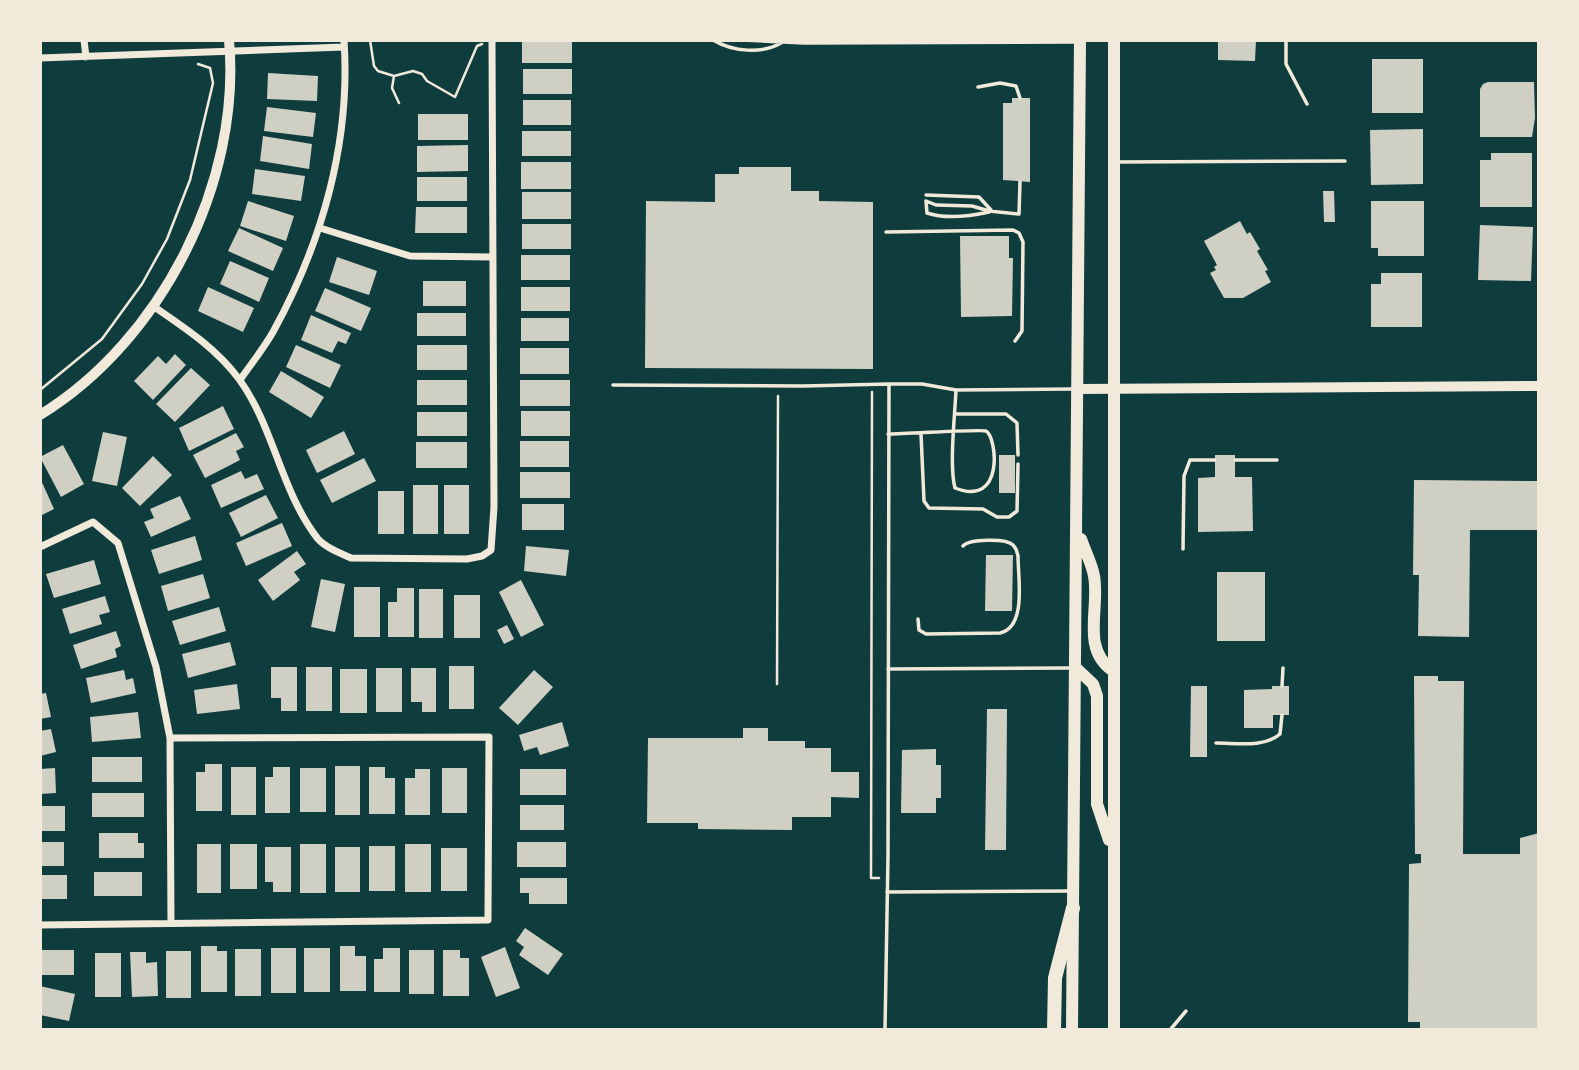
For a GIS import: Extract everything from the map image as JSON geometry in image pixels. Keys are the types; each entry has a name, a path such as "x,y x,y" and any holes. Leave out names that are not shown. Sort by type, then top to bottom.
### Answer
{"highway":[{"path":"1055,1030 1055,978 1073,908"}],"main road":[{"path":"1114,40 1114,1030"},
{"path":"1072,1030 1080,41"},
{"path":"1077,529 1094,577 1094,647 1104,664 1112,670"},
{"path":"1076,668 1093,684 1097,696 1097,804 1113,852"}],"street":[{"path":"84,40 86,57"},
{"path":"153,306 205,341 240,380 255,406 299,506 319,540 351,558 467,559 482,556 491,550 494,507 493,257 488,42"},
{"path":"40,58 230,46 344,44 344,99 340,139 320,228 301,277 278,323 240,380"},
{"path":"40,415 109,359 153,306 181,262 217,169 229,107 230,46"},
{"path":"320,228 410,256 493,257"},
{"path":"1078,388 1539,386"},
{"path":"40,547 93,522 118,543 156,667 170,738 171,923"},
{"path":"40,925 488,920 489,737 170,738"}],"lane":[{"path":"713,40 725,47 768,50 783,41"},
{"path":"744,40 804,43 1080,41"},
{"path":"1286,40 1286,64 1307,104"},
{"path":"978,87 1000,83 1016,86 1020,98"},
{"path":"1114,162 1345,161"},
{"path":"993,212 976,215 935,215 928,213 926,201 936,205 972,206 993,212 1019,214 1020,182"},
{"path":"926,195 979,197 993,212"},
{"path":"886,232 1013,230 1019,233 1023,242 1022,331 1015,341"},
{"path":"885,1030 888,877 888,384"},
{"path":"613,385 922,384 956,390 1078,388"},
{"path":"888,434 955,432 982,430 988,432 993,438 993,476 987,485 975,491 955,488 953,479 955,432 956,390"},
{"path":"955,414 1006,414 1017,423 1018,455"},
{"path":"921,433 924,501 929,508 983,509 997,517 1009,517 1017,511 1018,464"},
{"path":"1183,548 1184,476 1190,460 1215,460"},
{"path":"1235,460 1277,460"},
{"path":"918,619 919,630 926,634 1000,633 1015,624 1018,613 1018,556 1015,548 1004,541 969,541 963,546"},
{"path":"888,669 1076,668"},
{"path":"1282,686 1283,668"},
{"path":"1216,743 1273,740 1280,733 1282,715"},
{"path":"887,892 1073,891"},
{"path":"1170,1030 1186,1011"}],"path":[{"path":"370,40 374,66 378,71 394,76 413,71 422,74 427,81 455,97 477,46 488,42"},
{"path":"40,390 103,339 142,284 167,239 190,180 213,83 210,68 198,64"},
{"path":"394,76 392,88 398,103"},
{"path":"872,385 871,878 888,877"},
{"path":"777,684 778,386"}],"building":[{"path":"522,40 572,40 572,63 522,63"},
{"path":"1218,40 1256,40 1255,61 1218,60"},
{"path":"1372,59 1423,59 1423,113 1372,113"},
{"path":"523,69 572,69 572,94 523,94"},
{"path":"268,73 318,76 317,101 267,99"},
{"path":"1488,82 1534,82 1535,118 1532,137 1480,137 1480,89"},
{"path":"1012,98 1030,98 1030,182 1003,180 1003,103 1012,103"},
{"path":"523,100 571,100 571,125 523,125"},
{"path":"267,107 316,113 313,137 264,131"},
{"path":"418,114 468,114 468,140 418,140"},
{"path":"1423,129 1423,184 1371,185 1370,130"},
{"path":"522,131 571,131 571,156 522,156"},
{"path":"263,136 312,144 309,169 260,161"},
{"path":"468,145 468,171 417,172 417,146"},
{"path":"1491,153 1532,153 1532,207 1480,207 1480,160 1491,160"},
{"path":"521,162 571,162 571,189 521,189"},
{"path":"739,167 791,167 791,191 819,191 819,201 873,202 873,369 645,368 646,201 715,202 715,174 739,174"},
{"path":"255,169 305,176 301,201 252,194"},
{"path":"417,177 467,177 467,201 417,201"},
{"path":"1323,191 1334,191 1335,222 1324,222"},
{"path":"522,192 571,192 571,219 522,219"},
{"path":"248,201 294,216 286,241 240,226"},
{"path":"1371,201 1424,201 1424,256 1378,256 1378,248 1371,248"},
{"path":"416,207 467,207 467,233 415,233"},
{"path":"1240,221 1260,249 1257,251 1268,270 1265,271 1271,282 1243,298 1224,298 1210,273 1216,270 1214,267 1217,265 1204,241"},
{"path":"522,224 571,224 571,249 522,249"},
{"path":"1480,225 1533,227 1531,281 1478,280"},
{"path":"239,228 283,248 273,271 228,251"},
{"path":"960,236 1009,236 1009,258 1013,258 1012,316 961,317"},
{"path":"521,255 570,255 570,280 521,280"},
{"path":"337,257 377,271 369,295 329,282"},
{"path":"230,261 269,278 259,302 220,284"},
{"path":"1381,273 1422,273 1422,327 1371,327 1371,284 1381,284"},
{"path":"423,281 466,281 466,306 423,306"},
{"path":"208,287 254,308 243,332 198,311"},
{"path":"521,287 570,287 570,311 521,311"},
{"path":"325,288 371,308 361,331 315,311"},
{"path":"417,313 466,313 466,336 417,336"},
{"path":"311,315 351,333 346,344 338,341 332,353 301,340"},
{"path":"521,318 569,318 569,341 521,341"},
{"path":"296,345 341,365 330,388 286,367"},
{"path":"417,345 467,345 467,370 417,370"},
{"path":"520,348 569,348 569,374 520,374"},
{"path":"175,354 186,365 153,400 134,381 158,356 166,364"},
{"path":"191,368 210,385 175,422 156,404"},
{"path":"281,371 324,397 311,418 269,392"},
{"path":"417,380 467,380 467,405 417,405"},
{"path":"520,380 570,380 570,406 520,406"},
{"path":"223,406 234,429 189,451 179,428"},
{"path":"521,411 570,411 570,436 521,436"},
{"path":"417,412 467,412 467,436 417,436"},
{"path":"344,431 355,454 317,473 306,450"},
{"path":"103,432 127,437 117,486 92,481"},
{"path":"236,433 244,447 236,451 240,460 205,478 193,455"},
{"path":"520,441 569,441 569,467 520,467"},
{"path":"416,442 467,442 467,468 416,468"},
{"path":"63,445 84,484 61,497 40,457"},
{"path":"999,455 1015,455 1015,493 999,493"},
{"path":"1215,455 1235,455 1235,477 1252,477 1253,531 1198,532 1198,478 1215,477"},
{"path":"153,456 172,475 140,506 122,488"},
{"path":"364,458 376,481 332,503 320,480"},
{"path":"241,471 245,479 257,474 264,489 221,508 211,485"},
{"path":"520,472 570,472 570,498 520,498"},
{"path":"40,478 54,509 40,516"},
{"path":"1414,480 1539,481 1539,530 1470,530 1469,637 1418,636 1419,575 1413,575"},
{"path":"413,485 438,485 438,534 413,534"},
{"path":"444,485 469,485 469,534 444,534"},
{"path":"378,491 404,491 404,534 378,534"},
{"path":"266,495 278,518 241,537 229,513"},
{"path":"180,496 191,519 151,537 144,522 154,518 150,509"},
{"path":"522,504 564,504 564,530 522,530"},
{"path":"282,523 292,546 246,566 236,543"},
{"path":"195,536 202,560 159,574 151,550"},
{"path":"526,546 569,550 566,576 524,571"},
{"path":"297,551 306,564 294,572 300,580 273,601 258,580"},
{"path":"986,555 1013,555 1012,611 985,611"},
{"path":"94,560 101,584 54,598 46,574"},
{"path":"1217,572 1265,572 1265,641 1217,641"},
{"path":"203,574 210,598 168,611 161,586"},
{"path":"321,579 345,584 335,632 311,627"},
{"path":"521,580 544,625 521,637 499,592"},
{"path":"354,587 380,587 380,637 354,637"},
{"path":"397,588 414,588 414,637 388,637 388,602 397,602"},
{"path":"419,589 443,589 443,638 419,638"},
{"path":"454,595 480,595 480,638 454,638"},
{"path":"105,596 110,612 99,615 102,624 70,634 62,609"},
{"path":"219,607 226,631 180,645 172,621"},
{"path":"507,625 514,639 504,644 497,630"},
{"path":"116,631 121,646 115,649 117,657 81,669 73,645"},
{"path":"230,642 236,665 188,678 182,654"},
{"path":"449,666 474,666 474,709 449,709"},
{"path":"271,667 297,667 297,711 281,711 281,698 271,698"},
{"path":"306,667 332,667 332,711 306,711"},
{"path":"376,668 402,668 402,712 376,712"},
{"path":"411,668 436,668 436,712 422,712 422,702 411,702"},
{"path":"340,669 367,669 367,713 340,713"},
{"path":"124,670 126,680 133,678 136,693 91,703 86,678"},
{"path":"534,670 553,687 518,725 499,708"},
{"path":"1414,676 1438,676 1438,681 1464,681 1463,854 1520,854 1520,838 1539,833 1539,1030 1420,1030 1420,1022 1408,1022 1409,864 1421,863 1421,854 1415,854"},
{"path":"237,684 240,709 197,714 194,690"},
{"path":"1191,686 1207,686 1207,757 1190,757"},
{"path":"1272,686 1289,686 1289,715 1273,715 1273,728 1244,728 1244,690 1272,689"},
{"path":"46,693 51,717 40,719 40,694"},
{"path":"987,709 1007,709 1006,850 985,850"},
{"path":"138,712 141,738 92,742 90,717"},
{"path":"562,722 569,746 540,755 537,747 524,751 519,735"},
{"path":"743,728 768,728 768,741 805,741 805,748 831,748 831,772 859,772 859,798 831,797 831,817 792,817 792,830 698,829 698,823 647,823 648,738 743,738"},
{"path":"51,729 56,752 40,756 40,731"},
{"path":"936,749 936,765 941,765 941,798 936,798 936,813 901,813 902,750"},
{"path":"92,757 142,757 142,782 92,782"},
{"path":"205,764 222,764 222,811 196,811 196,772 205,772"},
{"path":"335,766 360,766 360,815 335,815"},
{"path":"231,767 256,767 256,815 231,815"},
{"path":"273,767 290,767 290,813 265,813 265,777 273,777"},
{"path":"369,767 385,767 385,778 395,778 395,814 369,814"},
{"path":"55,768 56,793 40,794 40,769"},
{"path":"300,768 326,768 326,812 300,812"},
{"path":"442,768 467,768 467,813 442,813"},
{"path":"415,769 430,769 430,815 405,815 405,778 415,778"},
{"path":"520,769 566,769 566,795 520,795"},
{"path":"92,793 144,793 144,817 92,817"},
{"path":"520,805 564,805 564,830 520,830"},
{"path":"40,806 65,806 65,831 40,831"},
{"path":"99,833 138,833 138,843 144,843 144,858 99,858"},
{"path":"40,842 64,842 64,866 40,866"},
{"path":"517,842 566,842 566,867 517,867"},
{"path":"197,844 221,844 221,893 197,893"},
{"path":"230,844 257,844 257,889 230,889"},
{"path":"300,844 326,844 326,893 300,893"},
{"path":"405,844 431,844 431,892 405,892"},
{"path":"369,846 395,846 395,891 369,891"},
{"path":"265,847 291,847 291,892 273,892 273,882 265,882"},
{"path":"335,847 360,847 360,892 335,892"},
{"path":"441,848 467,848 467,891 441,891"},
{"path":"94,872 142,872 142,896 94,896"},
{"path":"40,875 67,875 67,899 40,899"},
{"path":"520,878 567,878 567,904 529,904 529,893 520,893"},
{"path":"525,928 563,954 548,975 519,955 524,947 516,941"},
{"path":"201,946 217,946 217,951 227,951 227,992 201,992"},
{"path":"340,946 355,946 355,956 366,956 366,991 340,991"},
{"path":"505,947 520,988 496,997 481,957"},
{"path":"271,948 296,948 296,993 271,993"},
{"path":"304,948 330,948 330,992 304,992"},
{"path":"383,948 400,948 400,992 374,992 374,959 383,959"},
{"path":"235,949 261,949 261,996 235,996"},
{"path":"40,950 74,950 74,975 40,975"},
{"path":"409,950 434,950 434,994 409,994"},
{"path":"443,950 460,950 460,958 469,958 469,996 443,996"},
{"path":"166,951 191,951 191,998 166,998"},
{"path":"130,952 146,952 146,963 157,962 158,996 132,997"},
{"path":"95,953 121,953 121,997 95,997"},
{"path":"40,986 75,994 69,1021 40,1015"}]}
